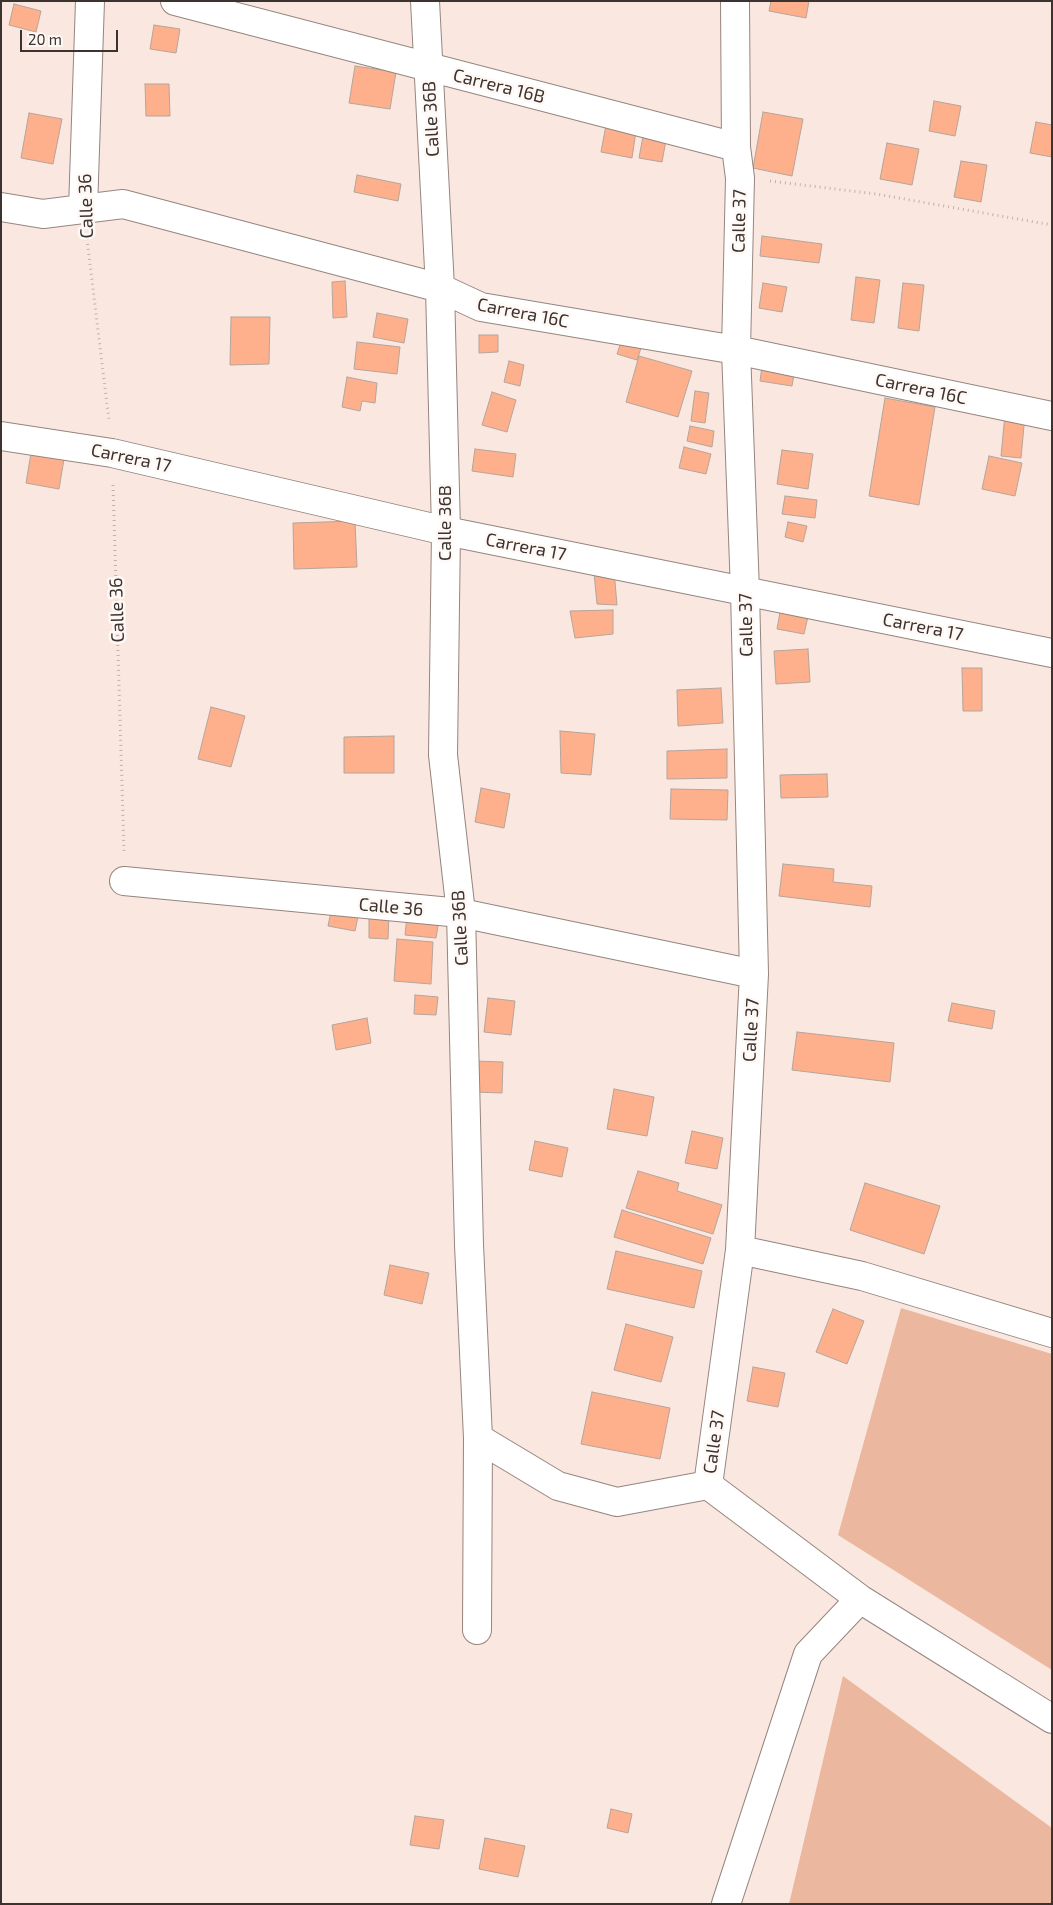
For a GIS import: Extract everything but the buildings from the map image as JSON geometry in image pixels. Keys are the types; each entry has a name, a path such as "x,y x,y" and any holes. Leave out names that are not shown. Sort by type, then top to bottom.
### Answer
{"street":[{"name":"Calle 36","path":"83,209 90,1"},
{"name":"Carrera 16B","path":"175,1 736,147"},
{"name":"Calle 36B","path":"425,1 440,288 446,531 443,754 461,913 469,1245 478,1438 477,1630"},
{"name":"Calle 37","path":"708,1485 740,1250 754,974 745,591 736,350 740,178 736,147 736,1"},
{"name":"Carrera 16C","path":"1,207 43,214 123,204 440,288 481,307 736,350 1052,416"},
{"name":"Carrera 17","path":"1,436 112,453 446,531 1052,653"},
{"name":"Calle 36","path":"124,882 461,913 754,974"},
{"path":"740,1250 862,1276 1052,1333"},
{"path":"478,1438 558,1486 617,1502 708,1485 860,1599 1052,1719"},
{"path":"726,1904 808,1654 860,1599"}],"path":[{"path":"740,178 876,194 1052,225"},
{"name":"Calle 36","path":"83,209 112,453 124,882"}],"shaded area":[{"path":"901,1308 1052,1354 1052,1670 838,1535"},
{"path":"843,1676 1052,1828 1052,1904 789,1904"}]}
